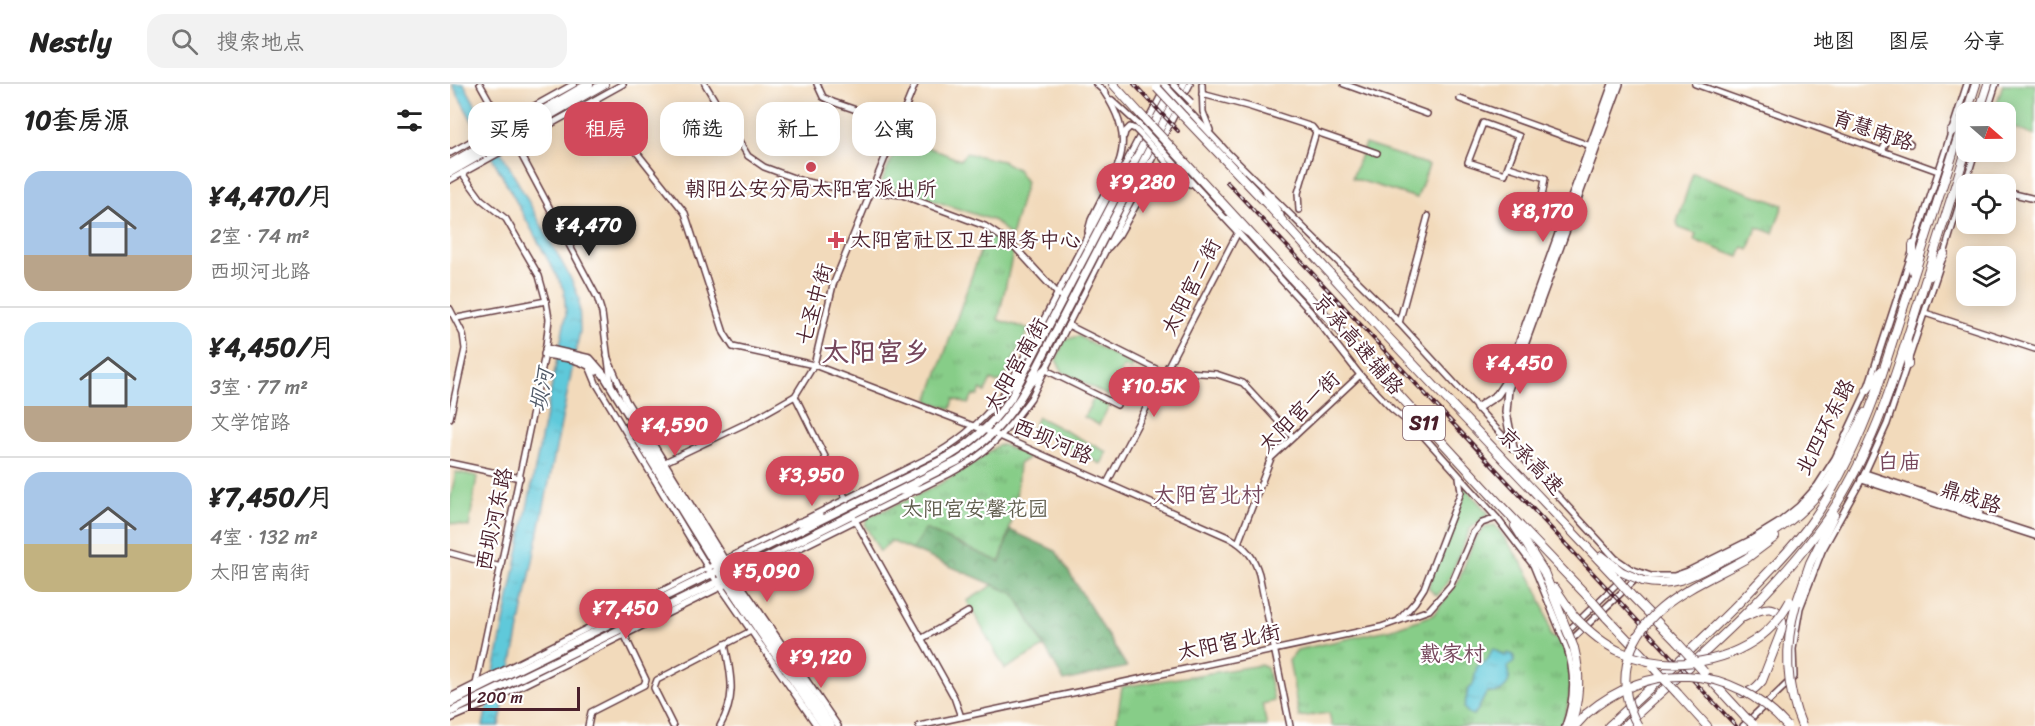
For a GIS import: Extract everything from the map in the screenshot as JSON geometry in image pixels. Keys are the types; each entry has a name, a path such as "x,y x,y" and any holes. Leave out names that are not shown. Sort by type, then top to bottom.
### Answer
{"highway":[{"path":"552,108 589,84"},
{"path":"552,113 604,84"},
{"path":"1113,84 1138,123 1165,151"},
{"name":"北四环东路","path":"1970,102 1976,84"},
{"path":"1982,102 1988,84"},
{"name":"京承高速","path":"1160,85 1385,334 1619,575 1630,594 1754,725"},
{"path":"1951,132 1956,126"},
{"name":"北四环东路","path":"1610,726 1732,611 1782,558 1810,524 1847,463 1861,434 1886,366 1956,145"},
{"name":"S11","path":"1165,151 1258,242 1707,726"},
{"path":"450,164 468,156"},
{"path":"450,172 471,156"},
{"name":"北四环东路","path":"1624,726 1738,620 1792,563 1820,530 1858,468 1885,403 1963,162"},
{"path":"1912,280 1913,245"},
{"path":"1924,285 1944,255"},
{"path":"1907,338 1908,365"},
{"path":"1867,390 1886,366"},
{"path":"1638,726 1629,706 1626,674 1631,650 1640,632 1665,604 1747,558 1775,537 1812,501 1827,481 1876,393"},
{"path":"1802,726 1790,689 1787,653 1793,602 1858,468"},
{"path":"1503,508 1574,616 1600,640 1623,653 1654,662 1685,663 1718,657 1748,645 1762,636 1793,602"},
{"path":"1619,575 1665,584 1694,575 1773,534 1794,519"},
{"path":"1544,572 1578,663 1579,693 1573,726"},
{"path":"1705,674 1722,686 1740,693 1750,692 1762,681 1781,635 1782,618 1777,611 1760,608 1738,620"},
{"path":"1573,726 1602,701 1634,684 1652,679 1689,676 1723,683 1750,695 1768,707 1787,726"}],"main road":[{"path":"1162,117 1174,84"},
{"path":"1162,117 1183,84"},
{"path":"1477,408 1497,395 1505,385 1613,84"},
{"path":"1513,448 1507,424 1508,389 1570,223 1618,84"},
{"name":"太阳宫南街","path":"450,712 472,705 486,694 954,454 983,431 997,418 1011,398 1162,117"},
{"name":"太阳宫南街","path":"450,703 475,687 489,684 723,573 853,517 896,491 958,461 993,435 1028,385 1162,117"},
{"path":"548,352 596,365 723,573"},
{"path":"584,360 602,379 663,474 677,509 723,573 824,726"},
{"path":"1009,386 1028,367"},
{"path":"1028,385 1046,369"},
{"name":"鼎成路","path":"1864,477 2035,533"},
{"path":"896,491 918,489"},
{"path":"798,523 832,515"},
{"path":"786,666 831,726"}],"street":[{"path":"480,84 490,102"},
{"path":"552,102 574,84"},
{"path":"552,119 595,100 623,84"},
{"path":"705,84 748,156 757,164 802,181 902,195 975,222 1002,236 1013,245 1062,300"},
{"path":"817,84 823,97 852,109"},
{"name":"七圣中街","path":"908,102 915,84"},
{"path":"1085,243 1091,220 1123,152 1127,129 1138,123 1096,84"},
{"path":"1174,84 1191,102 1197,102 1202,94"},
{"path":"723,573 798,523 936,454 975,428 1009,386 1085,243 1162,117 1190,84"},
{"path":"1202,84 1203,112 1213,137"},
{"path":"1344,84 1427,114"},
{"name":"育慧南路","path":"1695,84 1938,171"},
{"name":"北四环东路","path":"1642,578 1674,576 1689,571 1752,540 1798,507 1817,486 1834,458 1867,390 1967,84"},
{"path":"1990,102 1996,84"},
{"path":"1101,258 1162,117 1160,85"},
{"path":"1104,92 1117,111 1124,139"},
{"path":"1202,94 1312,127 1316,132 1377,153"},
{"path":"1460,99 1591,146"},
{"name":"西坝河路","path":"595,100 685,213 728,341 740,350 814,365 1002,437 1238,543 1249,553 1256,564 1290,726"},
{"name":"京承高速辅路","path":"1185,113 1213,137 1399,323 1615,558 1642,578"},
{"name":"京承高速辅路","path":"1138,123 1237,234 1310,311 1360,375 1392,409 1418,430 1497,518 1533,565 1563,637 1570,646"},
{"path":"1483,123 1519,136 1509,166 1505,174 1468,162 1483,123"},
{"path":"1299,210 1298,193 1316,132"},
{"path":"1882,151 1889,138 1903,140 1910,144"},
{"path":"1165,151 1172,170 1170,176"},
{"path":"450,153 468,152"},
{"path":"450,180 462,173 474,156"},
{"path":"517,156 597,297 602,313 612,388"},
{"name":"七圣中街","path":"665,462 751,421 795,396 814,365 833,285 887,156"},
{"path":"1509,166 1545,178 1542,197 1546,207 1567,214"},
{"name":"西坝河东路","path":"462,173 481,199 500,213 509,224 539,276 546,301 549,328 548,352 519,478 472,705"},
{"path":"1101,258 1119,235 1148,184 1170,176 1178,177 1195,187"},
{"path":"1258,182 1294,233"},
{"path":"2016,194 2035,199"},
{"path":"1217,211 1258,242"},
{"path":"1399,323 1428,216"},
{"path":"1743,726 1794,677 1793,649 1800,608 1822,551 1864,477 1887,424 1956,220"},
{"name":"太阳宫二街","path":"1107,483 1237,234"},
{"name":"太阳宫南街","path":"853,517 969,464 1002,437 1031,398 1101,258"},
{"path":"457,318 546,301"},
{"path":"450,309 457,318 463,334 465,349 450,418"},
{"path":"1925,313 2035,349"},
{"path":"1068,325 1164,372"},
{"path":"607,356 626,400 665,462 751,631 817,726"},
{"path":"584,360 644,462 677,509"},
{"path":"1168,366 1186,372 1216,375 1243,383 1292,436"},
{"path":"1046,369 1117,405"},
{"name":"太阳宫一街","path":"1238,543 1271,458 1360,375"},
{"path":"450,388 456,391"},
{"path":"795,396 846,499"},
{"path":"658,451 663,474"},
{"path":"644,462 663,474"},
{"path":"450,463 519,478"},
{"path":"1397,621 1415,602 1424,588 1461,492 1459,475"},
{"path":"853,517 954,697 961,717"},
{"name":"太阳宫北街","path":"919,726 1381,627 1429,610 1451,585 1473,533 1482,524 1497,518"},
{"path":"450,553 501,567"},
{"path":"1563,637 1631,569"},
{"path":"723,573 783,646 838,726"},
{"name":"太阳宫南街","path":"450,719 472,705 486,703 624,634 723,573"},
{"name":"太阳宫南街","path":"450,698 475,687 492,675 522,660 723,573"},
{"path":"1565,726 1571,706 1574,681 1570,646 1642,578"},
{"path":"921,639 968,612"},
{"path":"674,726 654,688 657,680 751,631"},
{"path":"588,726 591,712 644,685 646,680 624,634"},
{"path":"720,726 731,701 732,687 725,645"},
{"path":"783,646 786,666"},
{"path":"768,655 786,666"}],"green space":[{"path":"2003,84 2035,84 2035,136 2016,129 2016,102 1997,102"},
{"path":"1365,144 1429,165 1417,198 1352,178"},
{"path":"936,150 960,160 966,153 1002,161 1017,169 1026,182 1011,237 995,221 881,183 893,156 936,156"},
{"path":"1693,173 1783,205 1773,233 1757,227 1749,250 1743,247 1739,257 1694,240 1696,234 1679,228 1677,222"},
{"path":"988,229 1013,253 998,320 1029,329 1003,380 997,383 991,380 985,392 981,389 978,396 973,395 968,404 954,399 951,409 928,401"},
{"path":"1078,336 1133,365 1131,370 1124,367 1108,396 1063,372 1056,360 1065,340"},
{"path":"1095,396 1110,404 1099,425 1084,417"},
{"path":"1038,417 1107,452 1101,464 1032,429"},
{"name":"太阳宫安馨花园","path":"998,445 1030,457 1019,464 1015,510 1000,562 925,529 912,550 891,541 880,552 865,525 868,517 936,486 968,467"},
{"path":"456,472 477,476 469,527 450,523 450,500"},
{"path":"1463,485 1489,514 1470,529 1448,582 1437,596 1428,588 1453,519 1463,500"},
{"path":"1495,525 1523,564 1537,590 1551,636 1561,642 1567,654 1571,686 1561,726 1332,726 1329,713 1299,717 1289,660 1297,650 1392,629 1433,615 1458,582 1474,540 1485,527"},
{"path":"925,529 1000,562 1010,530 1056,551 1127,667 1064,681 1015,594 912,550"},
{"path":"993,585 1015,594 1044,647 1005,669 967,601"},
{"path":"1261,665 1267,667 1274,701 1262,704 1267,726 1116,726 1122,687"}],"water":[{"path":"452,84 464,84 474,102 468,102 468,113"},
{"path":"491,156 504,156 571,279 579,298 580,331 499,726 483,726 566,315 564,291"},
{"path":"1494,649 1505,656 1508,653 1514,655 1514,662 1508,667 1508,682 1506,687 1498,692 1487,692 1473,715 1464,708 1468,690 1473,685 1477,666 1487,661"}],"railway":[{"path":"1134,84 1178,131"},
{"path":"1227,182 1736,726"}],"place":[{"name":"朝阳公安分局太阳宫派出所","path":"811,167"},
{"name":"太阳宫社区卫生服务中心","path":"836,240"}],"district":[{"name":"太阳宫乡","path":"876,352"},
{"name":"白庙","path":"1899,461"},
{"name":"太阳宫北村","path":"1208,494"},
{"name":"戴家村","path":"1452,653"}],"water label":[{"name":"坝河","path":"541,390"}]}
